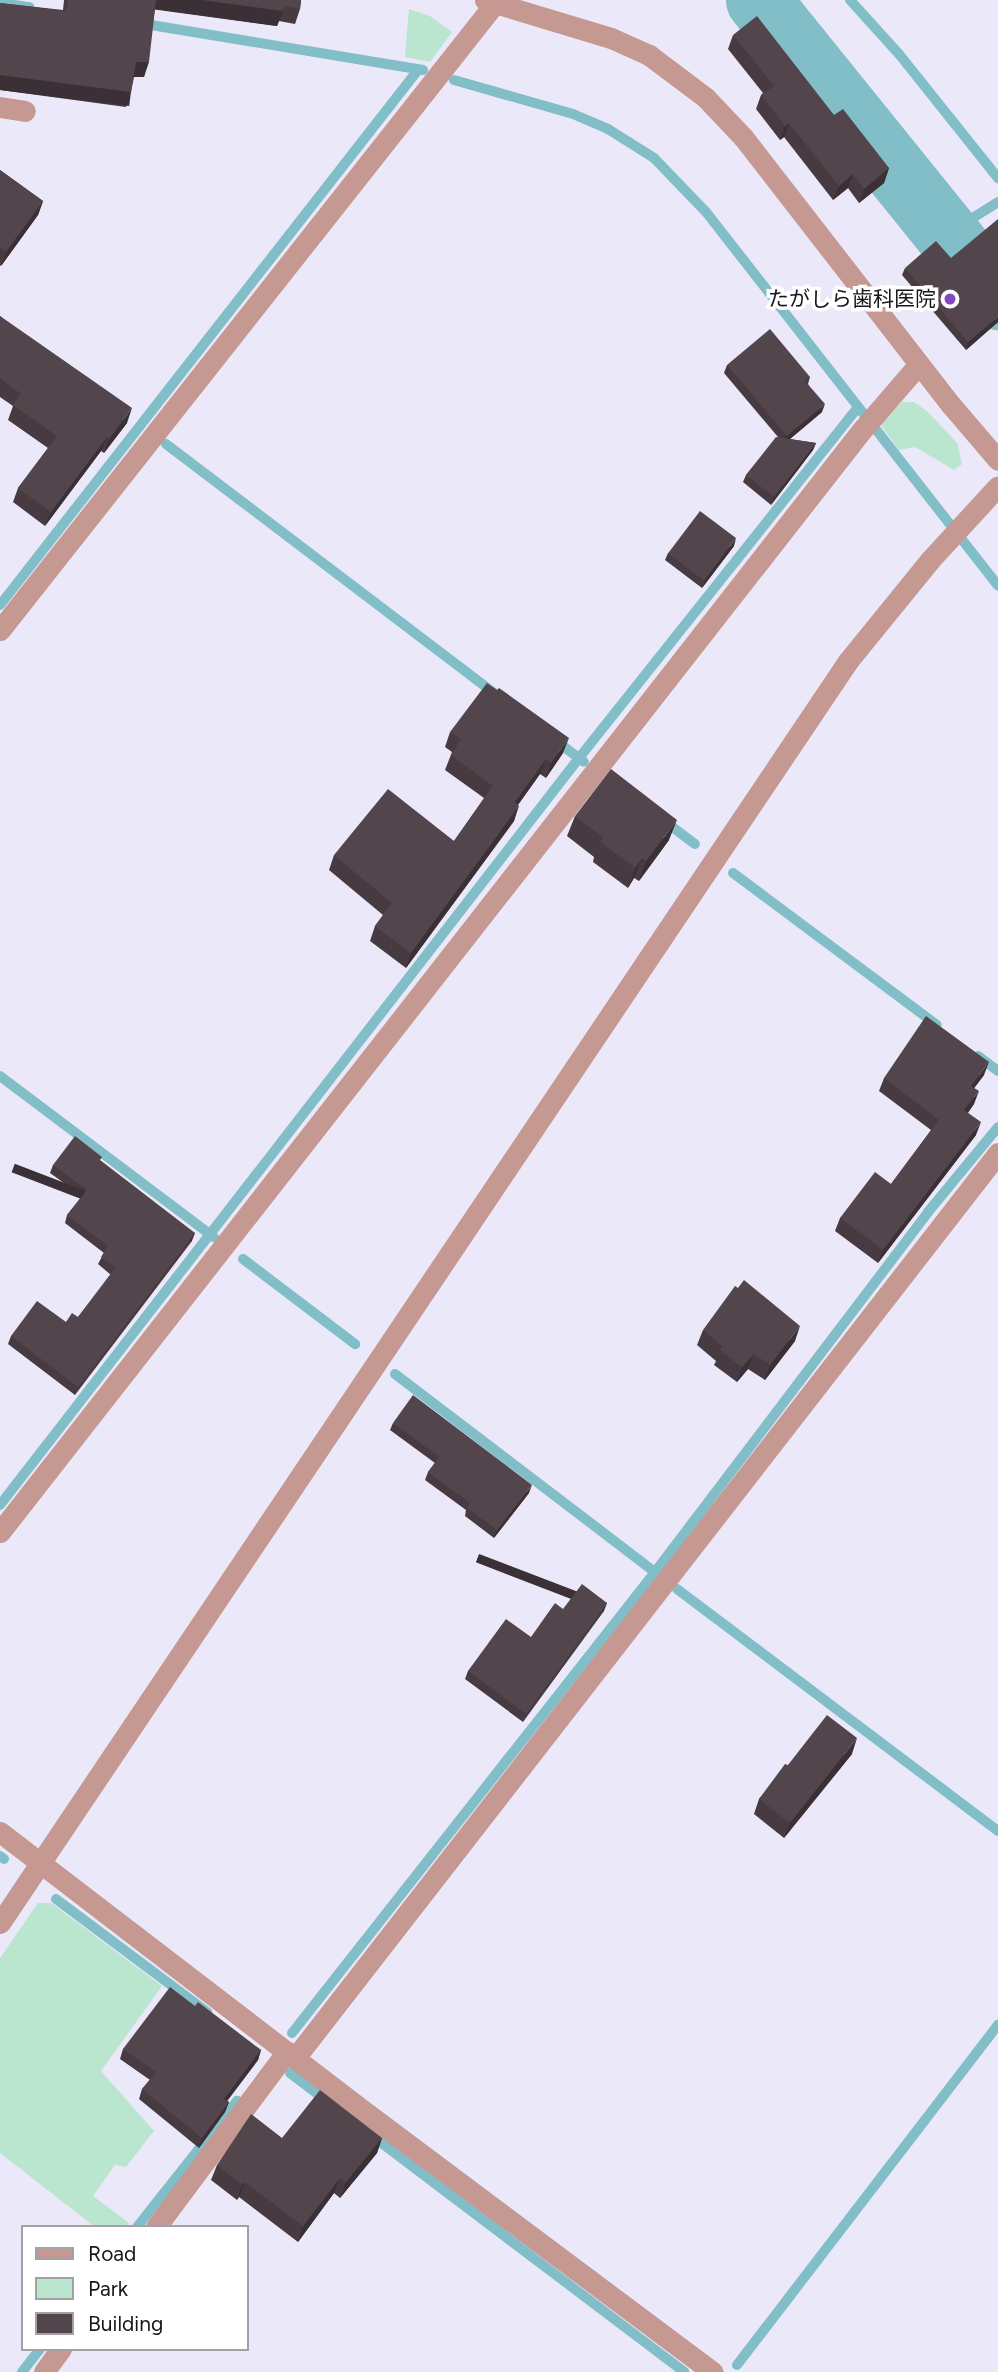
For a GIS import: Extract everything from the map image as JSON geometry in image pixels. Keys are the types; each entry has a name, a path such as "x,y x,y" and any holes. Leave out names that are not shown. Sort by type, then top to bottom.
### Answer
{"street":[{"path":"0,630 490,1 611,38 649,55 679,74 743,137 919,364 998,460"},
{"path":"0,107 25,111"},
{"path":"0,1532 868,423 919,364"},
{"path":"0,1923 848,661 944,544 998,486"},
{"path":"158,2225 998,1153"},
{"path":"0,1832 713,2372"},
{"path":"44,2372 60,2351"}],"green space":[{"path":"409,9 430,16 452,32 430,62 405,57"},
{"path":"902,402 914,402 927,411 957,443 962,464 954,470 915,447 899,450 880,424"},
{"path":"38,1903 51,1903 162,1986 101,2071 154,2131 126,2167 115,2165 93,2196 129,2223 128,2225 92,2225 0,2153 0,1958"}],"building":[{"path":"68,0 156,0 149,62 136,62 131,92 0,75 0,3 66,11"},
{"path":"202,0 301,0 300,9 284,6 283,11"},
{"path":"757,16 834,115 843,109 889,168 864,189 853,174 839,186 789,123 785,126 761,95 774,86 733,35"},
{"path":"0,170 43,201 6,252 0,249"},
{"path":"998,219 998,317 968,342 905,268 936,241 951,258"},
{"path":"0,316 132,408 51,512 18,488 57,436 13,405 21,394 0,378"},
{"path":"770,329 810,377 805,381 825,404 787,436 727,365"},
{"path":"776,437 816,443 774,497 746,475"},
{"path":"700,511 736,538 704,580 668,553"},
{"path":"487,683 497,690 499,688 569,738 551,763 546,759 515,802 519,806 411,953 375,926 392,903 334,855 388,789 454,841 493,786 451,755 461,739 450,732"},
{"path":"611,769 677,820 646,861 642,858 635,868 600,842 603,837 575,816"},
{"path":"926,1016 989,1062 971,1086 979,1091 964,1110 981,1122 883,1250 840,1218 875,1172 891,1184 939,1120 884,1078"},
{"path":"75,1136 102,1157 100,1160 195,1233 78,1387 11,1336 37,1301 66,1322 72,1313 78,1317 115,1268 101,1257 108,1246 67,1215 87,1190 53,1165"},
{"path":"744,1280 800,1326 770,1365 754,1354 742,1367 720,1350 722,1346 703,1330 735,1286 738,1288"},
{"path":"413,1395 532,1485 497,1530 467,1508 470,1503 428,1472 439,1457 393,1423"},
{"path":"582,1584 607,1603 526,1714 468,1671 506,1619 531,1637 555,1603 563,1609"},
{"path":"827,1715 857,1738 790,1823 759,1799"},
{"path":"170,1987 195,2006 198,2002 261,2050 224,2099 229,2102 202,2138 142,2089 156,2072 123,2049"},
{"path":"320,2090 382,2138 346,2182 340,2178 303,2226 245,2182 242,2185 217,2165 251,2114 282,2138"}],"waterway":[{"path":"758,0 998,297"},
{"path":"850,0 899,54 998,178"},
{"path":"0,3 30,7"},
{"path":"139,23 423,70"},
{"path":"0,605 418,70"},
{"path":"454,80 573,114 608,129 654,158 706,212 998,586"},
{"path":"947,234 998,202"},
{"path":"0,1505 579,758 857,408"},
{"path":"166,444 495,694"},
{"path":"555,740 584,762"},
{"path":"663,820 695,844"},
{"path":"733,873 937,1025"},
{"path":"978,1056 998,1071"},
{"path":"0,1076 214,1237"},
{"path":"292,2033 655,1572 928,1212 998,1127"},
{"path":"243,1259 355,1344"},
{"path":"395,1374 655,1572"},
{"path":"677,1589 998,1831"},
{"path":"0,1856 4,1859"},
{"path":"56,1899 207,2012"},
{"path":"737,2365 998,2025"},
{"path":"290,2073 328,2102"},
{"path":"139,2225 237,2101"},
{"path":"371,2135 684,2372"},
{"path":"22,2372 38,2351"}],"place":[{"name":"たがしら歯科医院","path":"950,299"}]}
